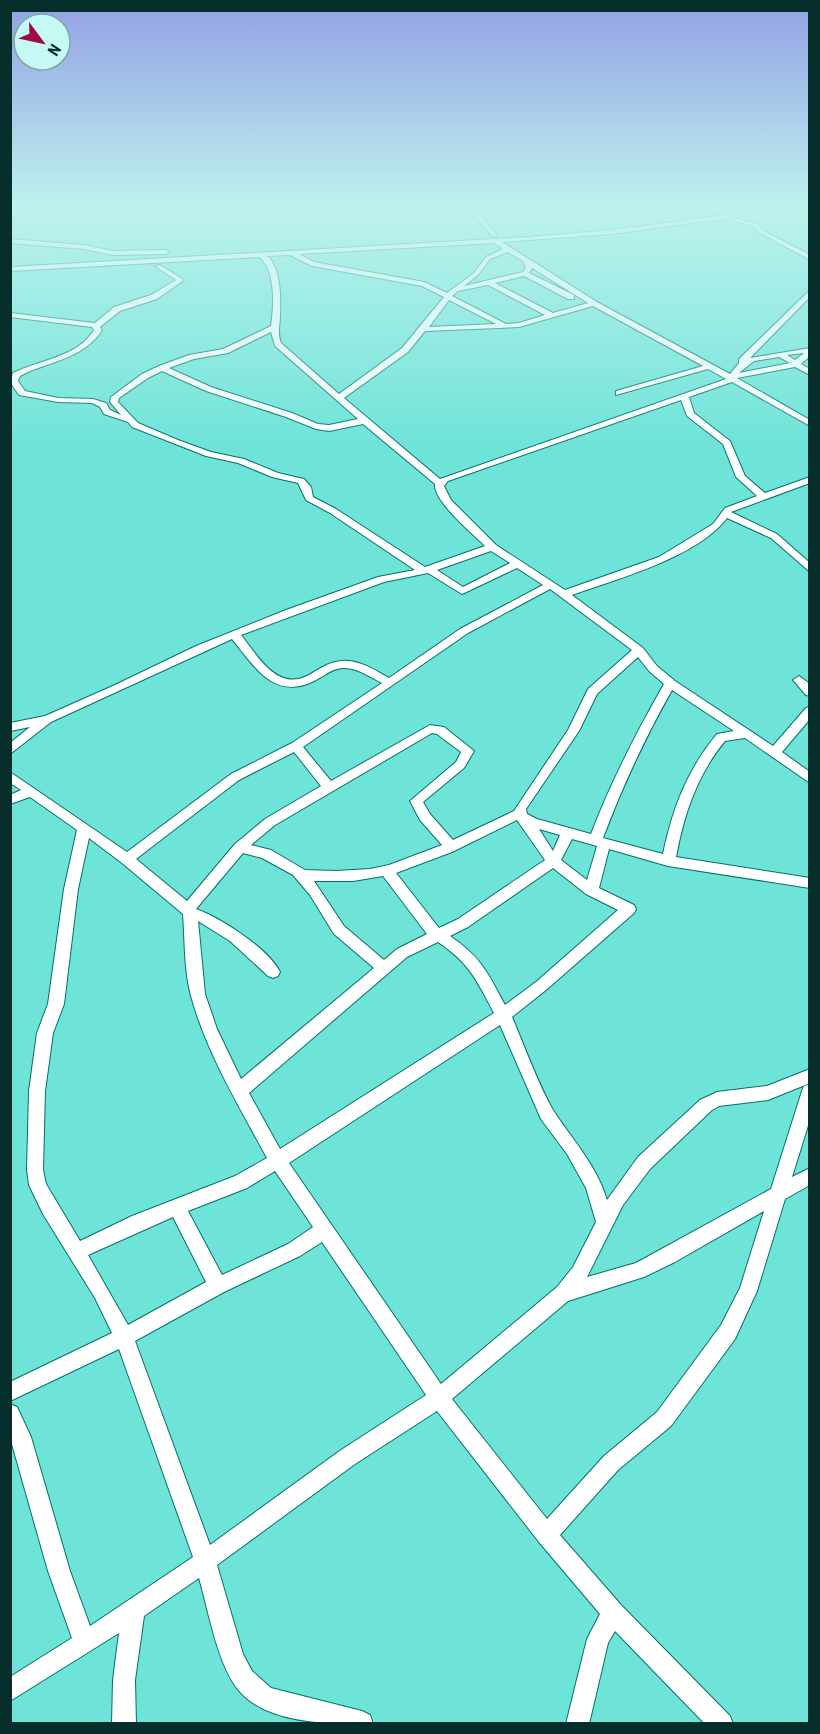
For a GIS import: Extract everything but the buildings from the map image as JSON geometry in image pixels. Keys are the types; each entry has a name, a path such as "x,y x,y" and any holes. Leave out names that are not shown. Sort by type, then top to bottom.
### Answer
{"street":[{"path":"10,315 95,326 113,310 154,297 170,287"},
{"path":"275,287 276,339 289,355 341,397 365,421 440,484"},
{"path":"436,287 453,291 505,326"},
{"path":"436,287 453,291 473,287"},
{"path":"341,397 405,350 459,287"},
{"path":"497,287 552,316"},
{"path":"551,287 581,302 594,304 710,366 736,372 773,368 794,364 810,351"},
{"path":"561,287 581,302"},
{"path":"736,372 810,292"},
{"path":"424,328 519,325 552,316 581,302"},
{"path":"95,326 98,330 89,344 30,367 13,379 19,390 28,395 58,400 93,401 103,405 107,412 135,425 209,454 241,460 275,475 301,481 306,487 309,498 462,591 517,564"},
{"path":"93,401 122,390 162,368 192,357 225,351 274,327"},
{"path":"808,777 670,684 645,661 639,650 564,594 492,547 447,502 439,489 440,484 446,479 684,396 780,354 810,351"},
{"path":"780,354 810,373"},
{"path":"619,393 710,366"},
{"path":"162,368 179,378 210,390 289,415 312,425 331,428 365,421"},
{"path":"736,372 810,424"},
{"path":"122,390 114,396 114,402 135,425"},
{"path":"684,396 690,414 727,443 741,477 762,496"},
{"path":"564,594 663,560 716,526 725,513 762,496 810,480"},
{"path":"725,513 774,536 810,569"},
{"path":"10,727 48,718 119,688 200,648 339,594 382,579 426,570 492,547"},
{"path":"126,859 235,777 296,746 464,631 550,585"},
{"path":"235,635 269,676 279,683 295,684 341,664 352,666 390,683"},
{"path":"76,1252 138,1222 241,1182 278,1161 503,1015 541,986 629,909 591,890 553,861 522,816 525,801 573,731 592,692 639,650"},
{"path":"799,680 810,692"},
{"path":"591,890 600,843 630,758 656,706 670,684"},
{"path":"773,754 810,711"},
{"path":"10,750 48,718"},
{"path":"451,846 425,817 416,801 450,775 468,751 440,730 430,729 270,822 240,847 189,910 192,958 198,994 214,1040 278,1161 439,1398 546,1535 613,1612 722,1724"},
{"path":"668,861 680,813 699,765 721,737 746,734"},
{"path":"296,746 329,787"},
{"path":"10,776 126,859 189,910 212,920 240,940 273,972"},
{"path":"10,800 32,791"},
{"path":"301,875 356,875 386,870 522,816 600,843 668,861 810,883"},
{"path":"84,829 71,889 56,1004 45,1033 37,1091 35,1170 38,1185 49,1208 101,1292 124,1337 205,1561 233,1657 244,1679 265,1698 362,1723"},
{"path":"239,1091 402,953 464,923 553,861 560,852 568,832"},
{"path":"240,847 282,861 301,875 315,891 339,930 385,969"},
{"path":"386,870 416,911 439,937 472,960 503,1015 547,1114 573,1149 594,1185 606,1221"},
{"path":"10,1690 134,1610 348,1457 439,1398 563,1293 579,1273 626,1185 644,1163 706,1106 717,1099 768,1093 810,1076"},
{"path":"546,1535 611,1463 664,1419 728,1332 748,1291 810,1091"},
{"path":"563,1293 649,1266 810,1176"},
{"path":"177,1207 218,1286"},
{"path":"10,1392 294,1250 326,1229"},
{"path":"10,1413 21,1437 59,1571 85,1643"},
{"path":"124,1724 122,1694 125,1656 134,1610"},
{"path":"577,1724 598,1639 613,1612"}]}
